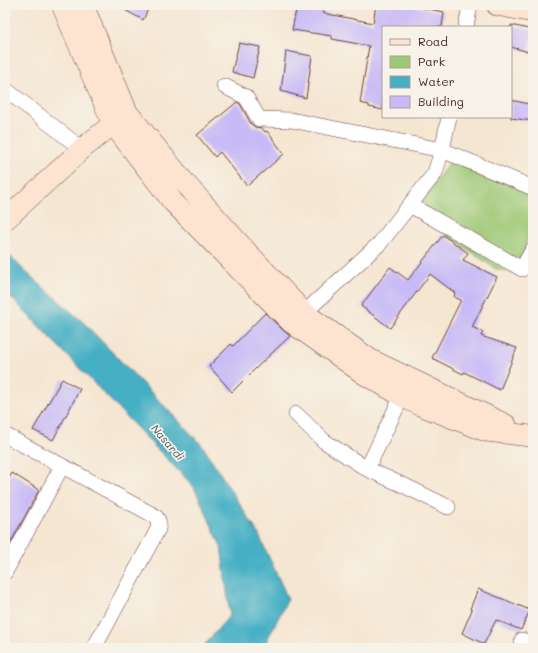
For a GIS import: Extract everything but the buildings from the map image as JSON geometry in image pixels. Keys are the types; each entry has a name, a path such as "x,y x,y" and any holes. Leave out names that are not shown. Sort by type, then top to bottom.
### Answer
{"street":[{"path":"62,5 120,118 185,182 245,250 297,317 364,374 402,396 420,405 486,431 532,437"},
{"path":"83,5 120,118"},
{"path":"466,26 470,5"},
{"path":"497,5 533,12"},
{"path":"224,86 246,97 259,119 291,120 442,150 533,188"},
{"path":"5,89 82,149"},
{"path":"6,219 82,149 120,118"},
{"path":"297,317 380,243 435,173 449,118"},
{"path":"410,205 522,269 533,249"},
{"path":"297,317 371,360 532,437"},
{"path":"367,469 402,396"},
{"path":"296,414 324,441 367,469 448,507"},
{"path":"5,435 158,519 158,529 94,648"},
{"path":"5,572 62,466"}],"green space":[{"path":"453,158 533,193 533,224 528,233 521,273 496,269 430,223 422,199"}],"water":[{"name":"Nasardi","path":"5,251 27,273 84,323 202,445 258,533 288,599 263,648 202,648 230,615 221,546 194,487 5,291"}]}
